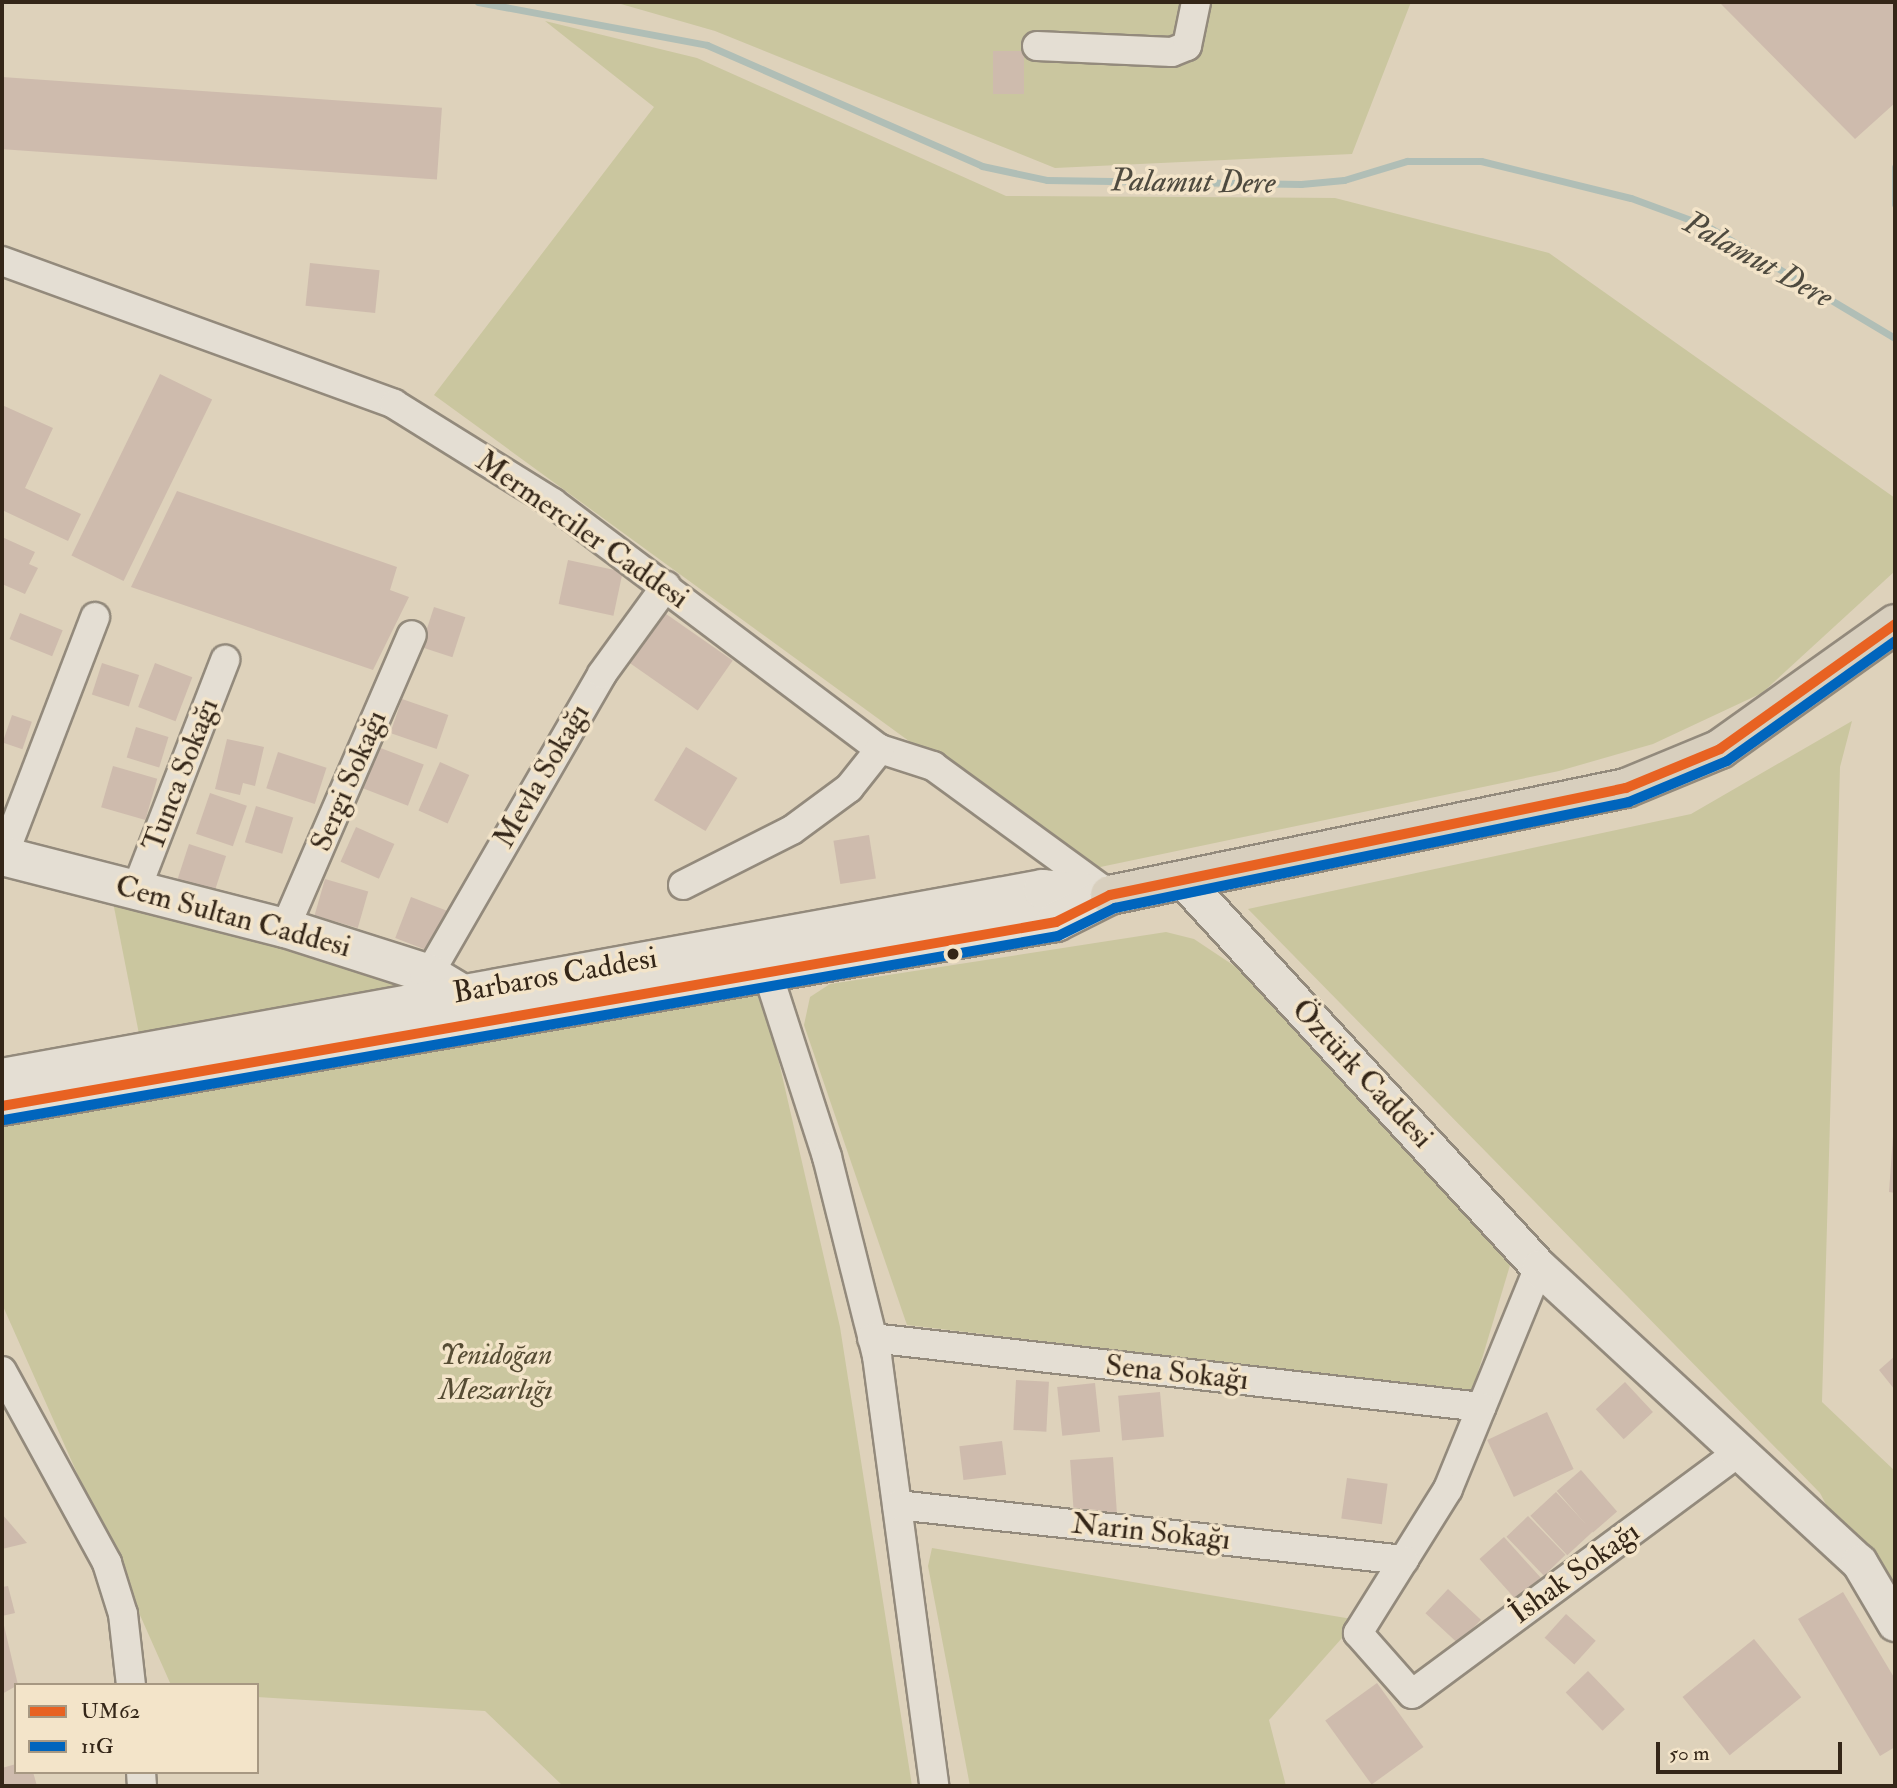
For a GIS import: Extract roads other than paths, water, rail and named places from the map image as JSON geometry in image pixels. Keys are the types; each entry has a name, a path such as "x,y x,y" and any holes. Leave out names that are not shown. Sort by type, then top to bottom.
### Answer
{"main road":[{"name":"Barbaros Caddesi","path":"2,1077 451,996 767,955 1056,922 1110,895 1626,788 1720,749 1895,624"},
{"name":"Cem Sultan Caddesi","path":"2,857 285,928 451,996"},
{"name":"Barbaros Caddesi","path":"2,1106 451,996"}],"street":[{"path":"1037,46 1172,52 1187,46 1196,2"},
{"name":"Mermerciler Caddesi","path":"2,261 394,404 553,503 880,749 933,766 1110,895"},
{"name":"Mevla Sokağı","path":"451,996 602,674 666,586"},
{"path":"2,857 95,617"},
{"name":"Sergi Sokağı","path":"285,928 412,635"},
{"name":"Tunca Sokağı","path":"136,890 225,660"},
{"path":"683,885 792,830 849,788 880,749"},
{"name":"Öztürk Caddesi","path":"1184,881 1539,1267 1859,1562 1895,1623"},
{"path":"767,955 827,1157 872,1338 934,1786"},
{"path":"1404,1559 1448,1489 1539,1267"},
{"name":"Sena Sokağı","path":"872,1338 1481,1407"},
{"path":"2,1371 107,1563 122,1614 131,1683"},
{"name":"İshak Sokağı","path":"1404,1559 1358,1633 1412,1694 1738,1453"},
{"name":"Narin Sokağı","path":"897,1505 1404,1559"}],"waterway":[{"name":"Palamut Dere","path":"478,2 707,45 982,166 1047,180 1301,184 1344,180 1407,161 1481,161 1631,198 1707,226 1895,338"},
{"path":"1895,167 1895,204"}],"park label":[{"name":"Yenidoğan Mezarlığı","path":"496,1372"}]}
